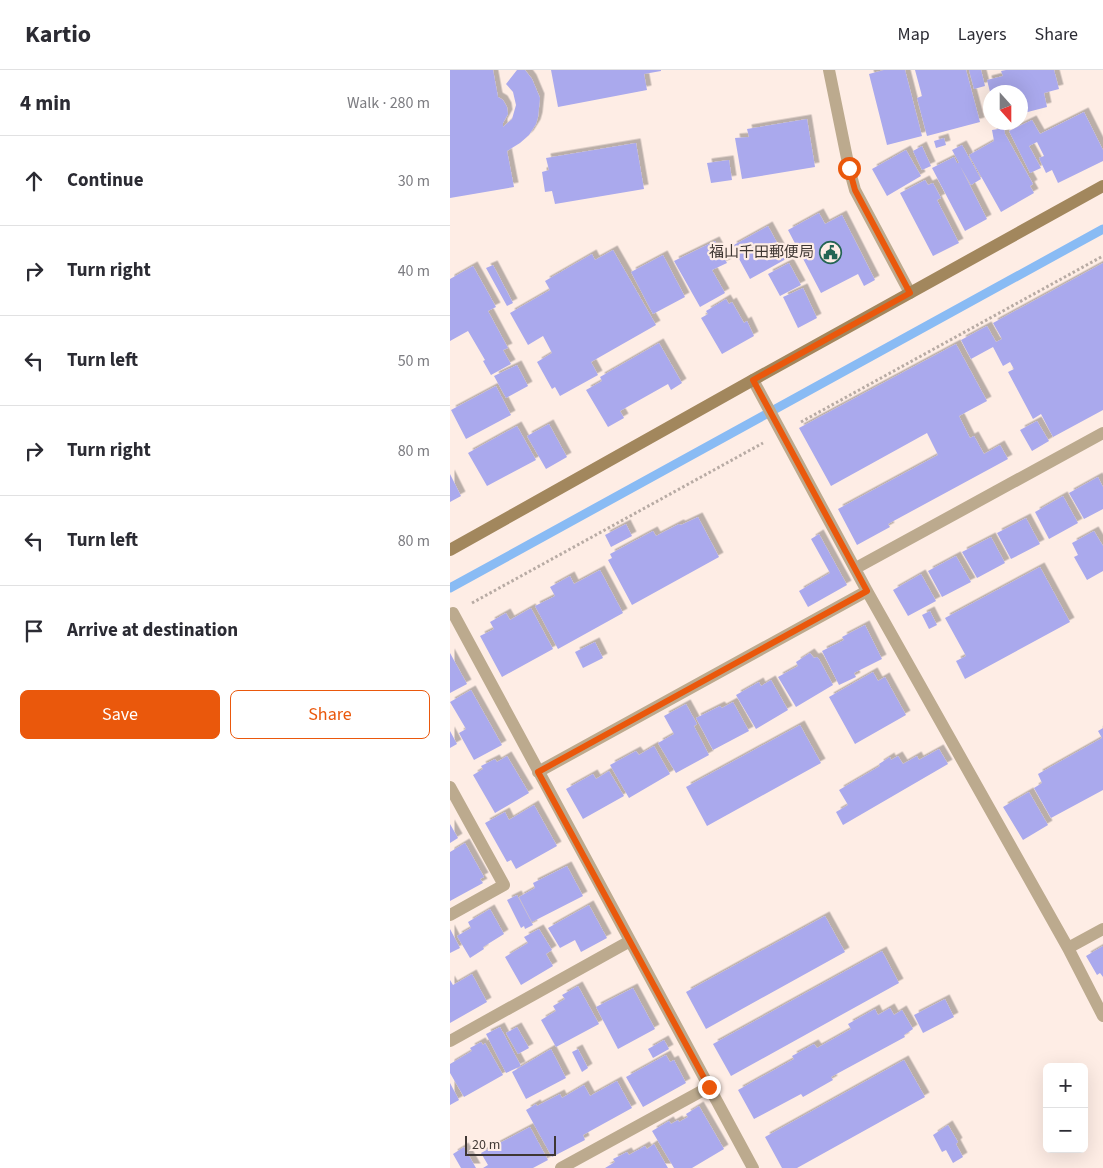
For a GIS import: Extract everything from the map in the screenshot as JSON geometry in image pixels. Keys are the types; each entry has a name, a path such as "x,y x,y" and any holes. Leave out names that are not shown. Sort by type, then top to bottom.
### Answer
{"street":[{"path":"829,70 855,190 910,293"},
{"path":"450,550 910,293 1102,190"},
{"path":"753,380 867,591 1068,948 1103,1016"},
{"path":"856,568 1103,433"},
{"path":"538,772 867,591"},
{"path":"453,613 753,1168"},
{"path":"450,787 504,885 450,915"},
{"path":"1068,948 1103,929"},
{"path":"450,1040 630,941"},
{"path":"561,1168 709,1087"}],"building":[{"path":"450,70 493,70 498,97 503,100 507,107 508,114 503,127 512,119 516,105 513,92 506,84 517,70 525,70 532,79 540,98 536,124 529,135 507,151 514,187 450,198"},
{"path":"551,70 661,71 644,74 647,90 558,107"},
{"path":"884,70 905,70 922,136 887,145 869,74"},
{"path":"915,70 966,70 980,122 927,136 917,98 922,96"},
{"path":"969,70 981,70 985,85 974,89"},
{"path":"1054,70 1059,89 1044,93 1047,107 1028,112 1028,85 988,85 987,80 1003,76 1001,71"},
{"path":"1084,112 1103,150 1103,161 1058,183 1052,170 1046,173 1039,158 1044,156 1037,142 1029,146 1041,168 1030,173 1009,131 1028,130 1028,122 1032,120 1040,134"},
{"path":"807,119 815,167 742,179 735,138 749,137 747,129"},
{"path":"992,130 1004,130 1033,184 1030,186 1034,193 1001,212 969,155 994,141"},
{"path":"944,138 946,145 936,148 934,141"},
{"path":"636,143 644,189 555,204 552,191 545,192 542,172 549,170 546,158"},
{"path":"962,145 981,179 971,185 960,166 987,219 965,231 932,168 954,157 957,163 959,163 952,150"},
{"path":"922,146 931,166 922,170 913,151"},
{"path":"906,150 921,176 887,196 872,169"},
{"path":"729,160 732,180 711,183 707,163"},
{"path":"925,180 928,185 933,183 941,198 937,200 959,243 933,256 900,193"},
{"path":"819,213 825,224 842,215 875,280 864,286 858,274 821,293 788,230"},
{"path":"768,226 786,259 750,279 732,246"},
{"path":"715,241 727,263 712,270 725,293 700,307 674,261"},
{"path":"613,250 656,325 591,362 598,375 560,396 555,387 552,389 537,362 552,353 543,336 528,345 510,313 550,290 545,281 592,254 595,260"},
{"path":"663,255 685,297 653,314 631,272"},
{"path":"789,263 801,285 780,296 768,274"},
{"path":"1103,263 1103,410 1053,437 1041,414 1033,419 1008,372 1014,369 1010,362 1003,366 993,347 971,359 961,340 987,326 996,342 1002,339 993,323"},
{"path":"493,265 513,303 507,306 486,268"},
{"path":"473,266 496,307 488,311 508,348 503,350 511,364 491,375 483,361 485,360 468,331 450,341 450,279"},
{"path":"803,288 817,318 798,328 783,297"},
{"path":"726,299 729,304 732,302 744,323 747,321 754,336 722,354 701,318 708,314 706,311"},
{"path":"659,343 682,383 671,390 668,384 620,411 624,418 608,427 586,390 602,381 600,377"},
{"path":"956,344 987,401 959,416 970,438 974,436 984,454 1000,445 1008,459 888,524 890,527 857,545 838,509 938,455 927,433 831,486 799,428"},
{"path":"517,365 528,386 506,398 494,376"},
{"path":"496,386 511,415 466,439 451,410"},
{"path":"1037,421 1049,441 1032,451 1020,430"},
{"path":"549,424 567,457 546,469 527,436"},
{"path":"517,426 536,460 487,486 468,453"},
{"path":"450,474 461,496 450,502"},
{"path":"1098,477 1103,487 1103,509 1084,519 1069,493"},
{"path":"1063,496 1078,523 1049,539 1035,512"},
{"path":"698,517 719,557 632,605 608,560 612,558 610,554 653,531 656,536"},
{"path":"1026,518 1040,544 1011,559 997,533"},
{"path":"626,524 632,536 611,547 605,535"},
{"path":"1094,531 1103,546 1103,571 1087,580 1074,557 1078,555 1072,543"},
{"path":"819,534 847,585 808,607 799,591 830,573 811,539"},
{"path":"991,537 1005,563 977,578 962,552"},
{"path":"956,556 971,582 942,597 928,571"},
{"path":"1040,567 1070,622 965,679 956,661 966,656 945,618"},
{"path":"600,570 623,613 558,649 535,606 555,596 550,587 570,576 574,584"},
{"path":"921,574 936,601 908,616 893,590"},
{"path":"531,608 553,649 502,677 480,636 494,629 490,622 506,613 510,620"},
{"path":"930,611 937,625 929,629 922,615"},
{"path":"865,625 882,659 854,673 856,677 839,685 822,651 844,640 842,637"},
{"path":"595,642 603,658 583,668 575,652"},
{"path":"450,653 467,684 450,693"},
{"path":"810,653 814,658 817,657 819,659 833,685 796,707 778,677 798,666 796,662"},
{"path":"873,672 878,681 885,677 906,715 855,744 829,697"},
{"path":"771,680 788,710 756,729 736,695 759,682 761,686"},
{"path":"471,690 502,745 474,760 459,733 466,729 450,702"},
{"path":"733,702 749,731 713,750 696,718"},
{"path":"686,704 697,724 694,726 709,755 676,773 658,743 674,734 664,716"},
{"path":"800,725 821,763 707,826 686,787"},
{"path":"1103,728 1103,790 1051,818 1034,788 1042,783 1038,774 1102,738 1098,731"},
{"path":"450,731 457,744 450,748"},
{"path":"654,746 670,774 629,798 610,765 636,751 639,755"},
{"path":"939,749 948,764 843,825 836,812 848,805 839,790 880,766 879,764 890,757 891,760 898,756 903,764 917,756 919,760"},
{"path":"507,756 529,793 495,813 473,775 483,769 481,766 495,759 497,762"},
{"path":"609,771 624,796 583,819 566,789 593,774 596,779"},
{"path":"1029,792 1048,825 1023,840 1003,807"},
{"path":"534,805 557,846 516,869 511,860 507,862 485,823 505,812 509,820"},
{"path":"450,824 458,838 450,843"},
{"path":"465,843 484,877 480,879 483,883 450,901 450,852"},
{"path":"567,866 583,896 532,922 519,897 535,888 533,883"},
{"path":"517,895 533,925 525,929 524,926 521,928 507,900"},
{"path":"589,905 607,938 581,952 575,940 560,948 548,928"},
{"path":"490,909 504,934 470,958 457,936 471,928 468,922"},
{"path":"825,916 845,952 706,1029 686,992"},
{"path":"450,929 460,948 450,953"},
{"path":"539,929 552,950 546,954 553,966 521,985 505,957 528,943 524,937"},
{"path":"1103,946 1103,977 1100,973 1097,975 1086,956"},
{"path":"882,951 899,983 731,1076 713,1044"},
{"path":"472,974 487,1002 450,1023 450,980 453,985"},
{"path":"578,986 599,1024 556,1047 541,1020 556,1011 553,1006 565,999 562,995"},
{"path":"633,988 655,1029 618,1049 596,1007"},
{"path":"945,999 954,1017 923,1033 914,1015"},
{"path":"890,1008 894,1015 902,1010 913,1029 904,1035 905,1037 831,1077 833,1080 803,1097 801,1094 754,1119 738,1090 794,1059 792,1056 814,1044 817,1048 851,1029 848,1024 875,1009 878,1015"},
{"path":"500,1027 521,1066 506,1073 486,1034"},
{"path":"517,1027 529,1048 518,1054 506,1033"},
{"path":"664,1040 669,1049 653,1058 648,1049"},
{"path":"481,1042 483,1045 485,1043 503,1075 464,1097 450,1073 450,1064 472,1051 470,1048"},
{"path":"551,1049 566,1078 526,1099 512,1072"},
{"path":"578,1049 588,1068 582,1072 572,1052"},
{"path":"666,1055 670,1062 674,1060 686,1083 643,1107 626,1077"},
{"path":"904,1060 925,1097 797,1168 782,1168 765,1137"},
{"path":"617,1081 632,1108 583,1135 585,1140 552,1157 526,1110 560,1094 562,1098 584,1085 590,1096"},
{"path":"450,1083 459,1100 450,1105"},
{"path":"699,1106 724,1149 692,1168 674,1168 652,1131 669,1121 671,1124 678,1120 679,1122 688,1117 686,1114"},
{"path":"948,1125 958,1142 956,1144 963,1157 953,1163 946,1150 942,1152 933,1135"},
{"path":"530,1127 548,1160 533,1168 483,1168 488,1165 481,1153"},
{"path":"654,1144 668,1168 605,1168 615,1162 613,1159 627,1152 629,1155 645,1146 647,1149"},
{"path":"464,1147 476,1168 461,1168 453,1154"}],"waterway":[{"path":"450,588 1103,229"}],"place":[{"name":"福山千田郵便局","path":"830,252"}],"route":[{"path":"709,1087 538,772 867,591 753,380 910,293 855,190 849,168"}]}
